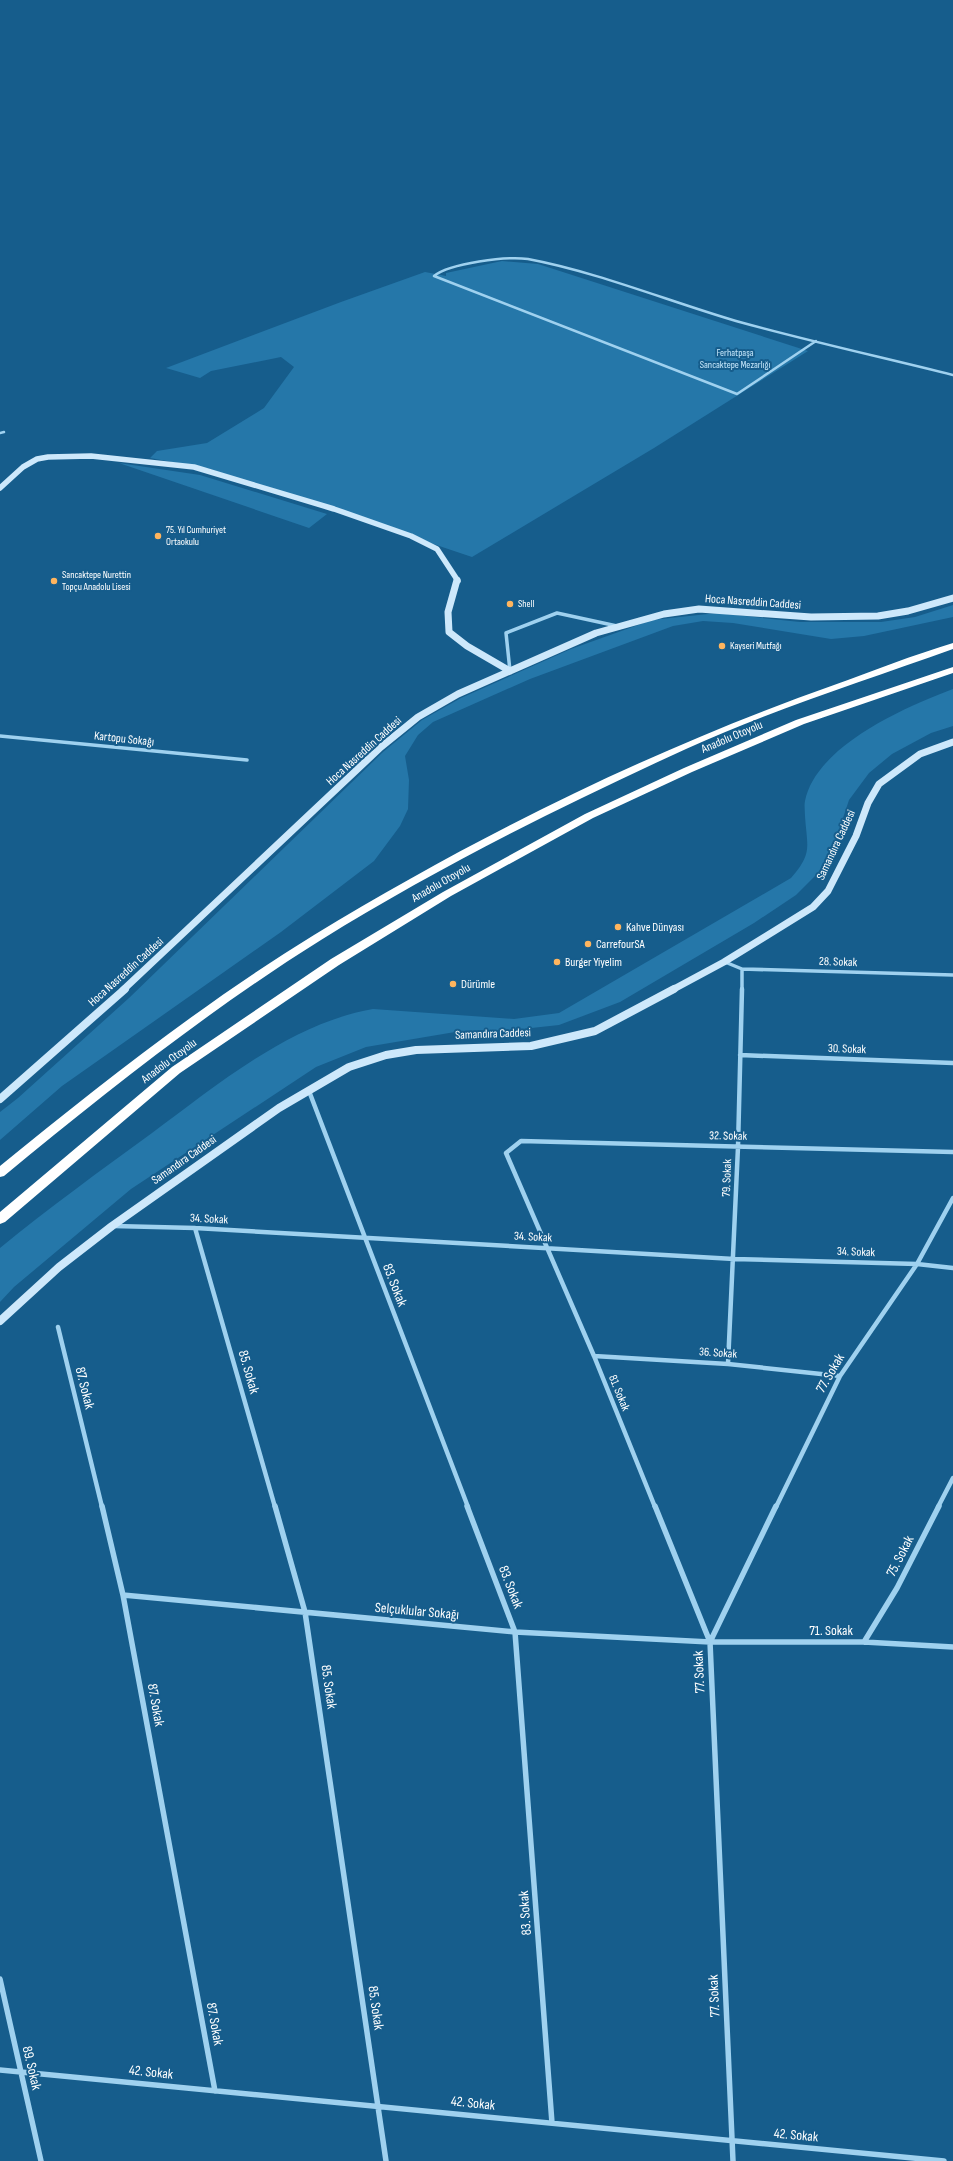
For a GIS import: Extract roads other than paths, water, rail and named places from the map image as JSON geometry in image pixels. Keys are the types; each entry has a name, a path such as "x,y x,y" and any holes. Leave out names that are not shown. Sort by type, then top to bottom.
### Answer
{"highway":[{"name":"Anadolu Otoyolu","path":"0,1173 82,1104 185,1026 317,938 426,875 527,821 684,746 784,706 953,646"},
{"name":"Anadolu Otoyolu","path":"0,1220 176,1070 335,962 447,894 589,816 688,770 800,722 953,670"}],"main road":[{"path":"0,488 23,467 48,457 91,456 194,467 334,509 411,536 437,549 458,581 448,612 449,632 467,646 510,671"},
{"name":"Hoca Nasreddin Caddesi","path":"0,1099 118,995 246,876 381,747 418,717 458,694 596,633 664,614 699,609 746,611 811,617 878,616 908,611 953,598"},
{"name":"Samandıra Caddesi","path":"0,1321 60,1267 112,1226 279,1108 349,1067 386,1055 416,1050 531,1046 595,1031 724,962 813,907 828,891 856,836 868,803 879,784 897,769 920,754 953,742"}],"street":[{"path":"816,341 737,394 434,276 439,272 457,266 482,261 526,259 572,270 737,321 953,375"},
{"path":"0,433 4,432"},
{"path":"510,671 506,633 557,613 618,626"},
{"name":"Kartopu Sokağı","path":"0,736 247,760"},
{"name":"28. Sokak","path":"724,962 742,969 953,975"},
{"name":"79. Sokak","path":"728,1364 738,1147 742,969"},
{"name":"30. Sokak","path":"740,1054 953,1063"},
{"name":"83. Sokak","path":"309,1091 515,1632 552,2123"},
{"name":"32. Sokak","path":"506,1154 521,1141 953,1152"},
{"name":"81. Sokak","path":"506,1154 594,1356 710,1642"},
{"name":"77. Sokak","path":"733,2161 710,1642 840,1376 917,1264 953,1198"},
{"name":"34. Sokak","path":"112,1226 195,1228 734,1259 917,1264 953,1268"},
{"name":"85. Sokak","path":"195,1228 305,1612 386,2161"},
{"name":"87. Sokak","path":"58,1327 123,1595 215,2091"},
{"name":"36. Sokak","path":"594,1356 728,1364 840,1376"},
{"name":"75. Sokak","path":"864,1642 897,1588 953,1478"},
{"name":"Selçuklular Sokağı","path":"123,1595 515,1632 710,1642"},
{"name":"71. Sokak","path":"710,1642 864,1642 953,1647"},
{"name":"89. Sokak","path":"0,1979 41,2161"},
{"name":"42. Sokak","path":"0,2070 944,2161"}],"place":[{"name":"75. Yıl Cumhuriyet Ortaokulu","path":"158,536"},
{"name":"Sancaktepe Nurettin Topçu Anadolu Lisesi","path":"54,581"},
{"name":"Shell","path":"510,604"},
{"name":"Kayseri Mutfağı","path":"722,646"},
{"name":"Kahve Dünyası","path":"618,927"},
{"name":"CarrefourSA","path":"588,944"},
{"name":"Burger Yiyelim","path":"557,962"},
{"name":"Dürümle","path":"453,984"}],"park label":[{"name":"Ferhatpaşa Sancaktepe Mezarlığı","path":"735,358"}]}
